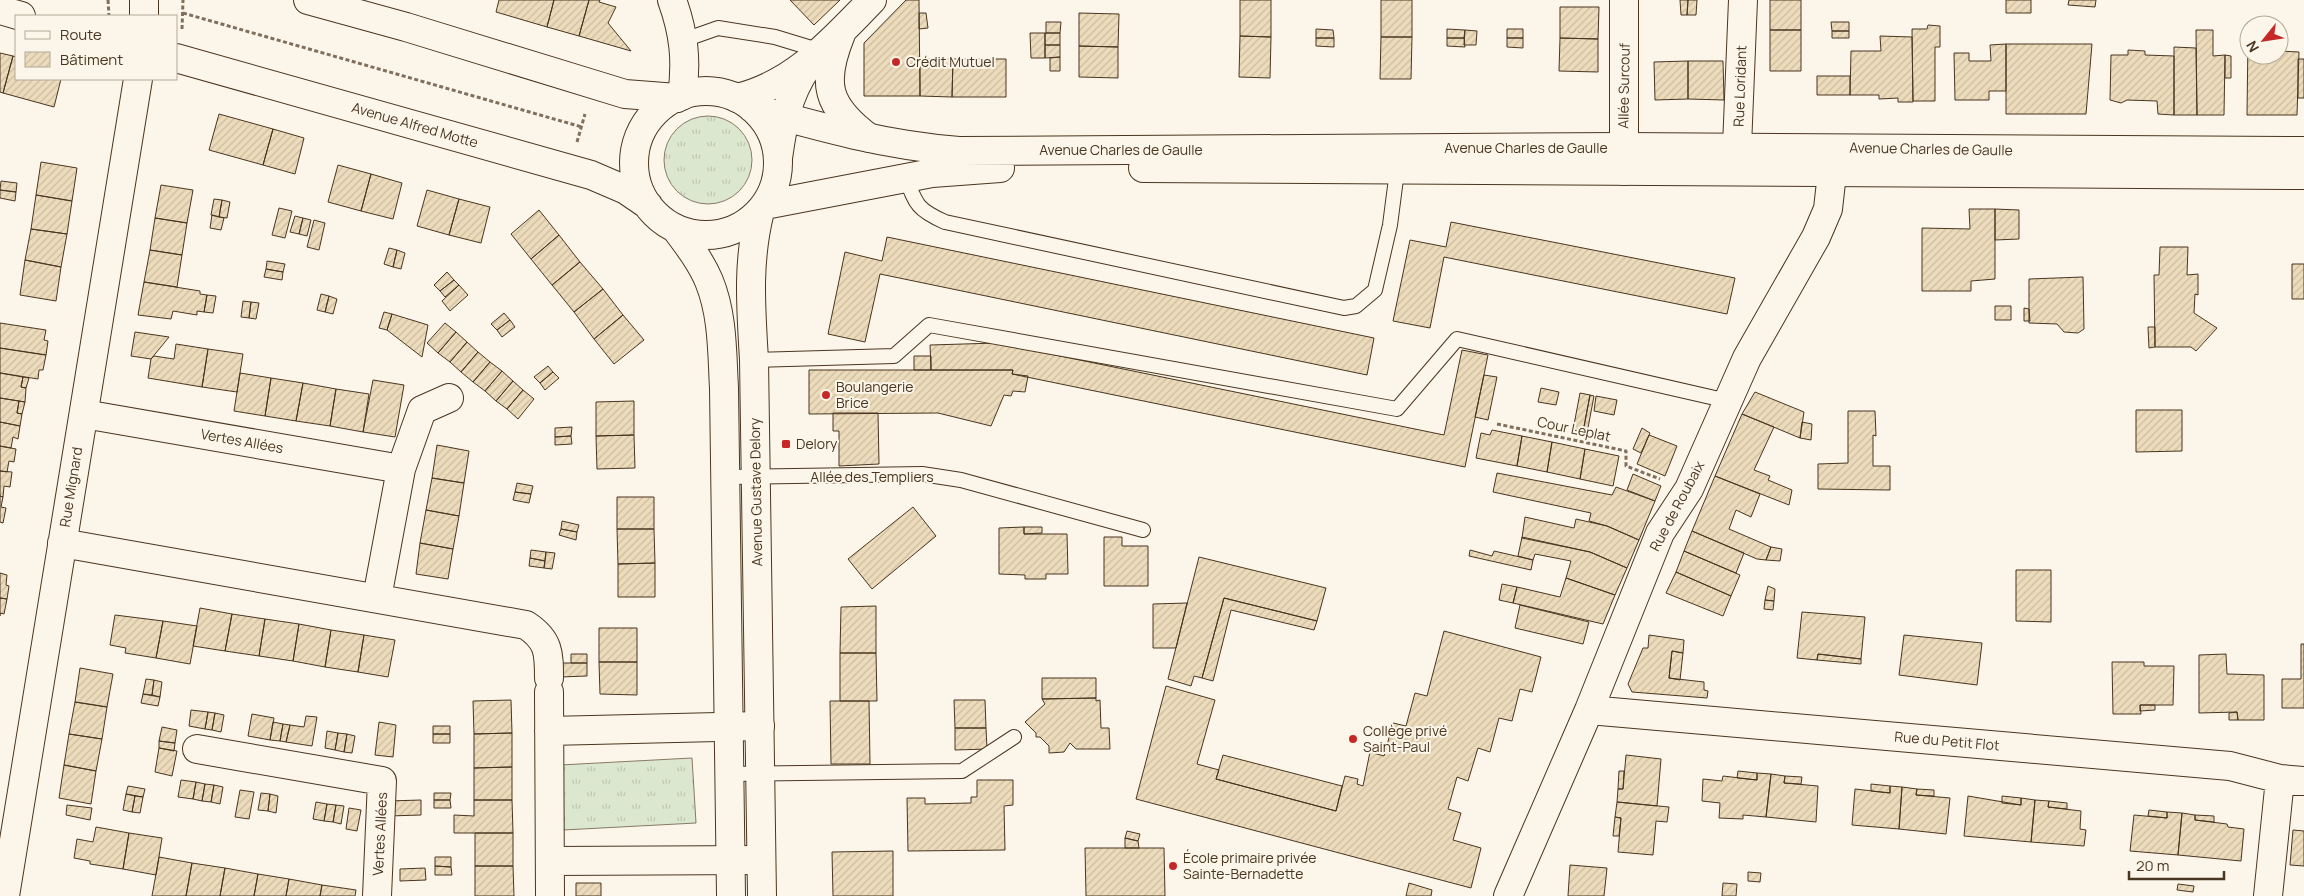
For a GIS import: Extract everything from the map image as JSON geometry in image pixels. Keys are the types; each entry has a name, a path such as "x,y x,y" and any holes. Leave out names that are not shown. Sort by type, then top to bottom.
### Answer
{"main road":[{"path":"144,0 144,15"},
{"path":"308,0 406,27 633,96 679,97 710,92 745,103 768,126 778,158"},
{"path":"672,0 684,40 685,71 679,97 661,107 648,120 637,145 634,162 636,180 648,205 665,222 676,229 698,235 721,234 743,226 763,208 777,179 784,117 791,94 816,56"},
{"path":"745,103 778,84 816,56 872,0"},
{"name":"Allée Surcouf","path":"1623,160 1624,0"},
{"name":"Rue Loridant","path":"1737,160 1743,0"},
{"path":"0,10 18,15"},
{"path":"844,29 830,64 831,91 846,119 869,138"},
{"name":"Avenue Alfred Motte","path":"178,59 570,168 610,182 648,205"},
{"name":"Rue Mignard","path":"5,896 138,80"},
{"name":"Avenue Charles de Gaulle","path":"745,103 784,117 869,138 915,147 959,151 1623,160 1831,160 2304,151"},
{"name":"Avenue Charles de Gaulle","path":"763,208 906,178 959,170 1027,168 1397,170 1623,160"},
{"name":"Avenue Charles de Gaulle","path":"1831,160 2304,175"},
{"name":"Rue de Roubaix","path":"1508,896 1589,710 1660,533 1689,489 1747,358 1816,237 1828,209 1831,160"},
{"name":"Avenue Gustave Delory","path":"762,896 751,260 763,208"},
{"path":"676,229 704,272 716,305 722,346 731,896"},
{"path":"377,598 400,469 422,410 449,398"},
{"name":"Vertes Allées","path":"84,414 400,469"},
{"path":"62,543 526,625 538,633 546,646 549,658 550,896"},
{"name":"Rue du Petit Flot","path":"1589,710 2230,766 2292,780"},
{"path":"549,731 760,726"},
{"name":"Vertes Allées","path":"197,749 382,781 377,896"},
{"path":"2268,896 2292,780"},
{"path":"551,861 761,860"}],"lane":[{"path":"684,40 718,28 775,37 816,56"},
{"path":"906,178 914,202 924,212 946,222 1344,308 1356,306 1375,290 1390,226 1397,170"},
{"path":"754,360 894,356 929,325 1397,409 1457,338 1728,401"},
{"name":"Allée des Templiers","path":"725,477 922,474 961,480 1143,530"},
{"path":"729,774 962,771 1014,737"}],"path":[{"path":"108,0 108,15"},
{"path":"183,13 582,126"},
{"path":"570,168 593,85"},
{"name":"Cour Leplat","path":"1497,424 1626,452 1626,466 1689,489"}],"green space":[{"path":"708,116 725,119 739,129 749,143 752,160 749,177 739,191 725,201 708,204 691,201 677,191 667,177 664,160 667,143 677,129 691,119"},
{"path":"692,758 696,823 563,830 560,765"}],"building":[{"path":"499,0 554,0 547,27 496,12"},
{"path":"554,0 589,0 579,36 547,27"},
{"path":"589,0 600,0 599,2 616,7 608,23 631,51 579,36"},
{"path":"790,0 840,0 814,25"},
{"path":"906,0 919,0 920,96 864,96 864,43"},
{"path":"1240,0 1271,0 1271,37 1240,36"},
{"path":"1381,0 1412,0 1412,37 1381,37"},
{"path":"1680,0 1688,0 1687,15 1681,15"},
{"path":"1688,0 1697,0 1696,15 1687,15"},
{"path":"1770,0 1801,0 1801,30 1770,30"},
{"path":"2006,0 2031,0 2031,13 2006,13"},
{"path":"2069,0 2096,0 2095,7 2068,5"},
{"path":"1560,7 1599,7 1598,39 1560,38"},
{"path":"919,13 926,13 928,28 919,29"},
{"path":"1079,13 1119,14 1118,47 1079,46"},
{"path":"1046,22 1061,22 1060,33 1046,33"},
{"path":"1831,22 1849,22 1849,31 1832,31"},
{"path":"1928,25 1940,26 1940,47 1935,47 1935,101 1913,101 1912,29 1927,29"},
{"path":"1316,29 1333,30 1334,38 1316,38"},
{"path":"1447,29 1465,30 1464,38 1447,38"},
{"path":"1507,29 1523,29 1523,38 1507,38"},
{"path":"1465,30 1477,31 1476,45 1464,45"},
{"path":"1770,30 1801,30 1801,71 1770,71"},
{"path":"2196,30 2213,30 2213,56 2225,55 2224,115 2197,115"},
{"path":"1832,31 1849,31 1849,38 1832,38"},
{"path":"1030,33 1045,33 1045,58 1031,58"},
{"path":"1045,33 1060,33 1060,45 1045,45"},
{"path":"1240,36 1271,37 1270,78 1239,77"},
{"path":"1880,36 1912,37 1913,102 1898,102 1898,98 1879,99 1879,95 1850,95 1851,51 1881,51"},
{"path":"1381,37 1412,37 1411,79 1380,79"},
{"path":"1316,38 1334,38 1334,47 1316,46"},
{"path":"1447,38 1464,38 1465,47 1447,46"},
{"path":"1507,38 1523,38 1523,48 1507,47"},
{"path":"1560,38 1598,39 1598,72 1559,71"},
{"path":"2006,44 2092,44 2086,114 2006,114"},
{"path":"2006,44 2006,91 1989,91 1989,100 1955,100 1954,53 1969,53 1969,61 1991,61 1990,45"},
{"path":"1045,45 1060,45 1060,57 1045,58"},
{"path":"1079,46 1118,47 1118,78 1079,77"},
{"path":"2174,47 2196,48 2197,115 2174,115"},
{"path":"2128,50 2145,51 2145,55 2174,56 2174,115 2158,114 2157,101 2127,100 2121,103 2110,100 2111,55 2128,55"},
{"path":"2289,52 2299,52 2297,115 2247,115 2248,65 2289,65"},
{"path":"0,53 13,56 3,93 0,92"},
{"path":"2225,55 2231,56 2231,78 2225,78"},
{"path":"13,56 15,57 15,80 61,80 54,107 3,93"},
{"path":"1060,57 1060,71 1050,71 1050,58"},
{"path":"920,59 953,59 952,97 920,96"},
{"path":"953,59 1006,59 1006,97 952,97"},
{"path":"2298,59 2304,59 2304,98 2298,98"},
{"path":"1688,61 1688,99 1655,100 1654,62"},
{"path":"1688,61 1723,61 1724,100 1688,99"},
{"path":"1817,76 1850,76 1850,95 1817,95"},
{"path":"219,114 273,129 263,165 209,150"},
{"path":"273,129 304,138 295,174 263,165"},
{"path":"41,162 77,168 72,201 36,195"},
{"path":"338,165 371,174 361,211 328,202"},
{"path":"371,174 402,183 393,219 361,211"},
{"path":"1,181 17,183 16,192 0,190"},
{"path":"161,185 193,190 187,223 155,218"},
{"path":"0,190 16,192 15,201 0,198"},
{"path":"427,190 459,199 449,235 417,226"},
{"path":"36,195 72,201 67,234 31,229"},
{"path":"214,199 222,200 219,217 211,215"},
{"path":"459,199 490,207 481,243 449,235"},
{"path":"222,200 230,202 227,218 219,217"},
{"path":"279,208 292,211 285,238 272,235"},
{"path":"1969,209 1995,209 1995,279 1971,281 1971,291 1922,291 1922,228 1970,229"},
{"path":"1995,209 2019,210 2019,239 1995,240"},
{"path":"539,210 559,235 531,259 511,234"},
{"path":"212,215 224,218 221,230 210,228"},
{"path":"295,216 303,218 299,234 290,232"},
{"path":"155,218 187,223 182,255 150,250"},
{"path":"303,218 311,220 307,236 299,234"},
{"path":"314,220 325,223 319,250 307,247"},
{"path":"1451,222 1735,278 1727,314 1444,257 1430,328 1393,321 1410,240 1446,247"},
{"path":"31,229 67,234 61,267 25,260"},
{"path":"559,235 580,262 552,285 531,259"},
{"path":"887,237 1374,338 1367,375 880,274 865,342 828,334 845,252 882,261"},
{"path":"2160,247 2188,247 2187,275 2198,274 2198,295 2195,294 2194,313 2217,328 2196,351 2191,347 2155,347 2154,275 2159,275"},
{"path":"389,248 397,250 393,267 384,264"},
{"path":"150,250 182,255 177,287 144,282"},
{"path":"397,250 405,253 401,269 393,267"},
{"path":"25,260 61,267 56,301 20,295"},
{"path":"267,261 285,264 283,272 266,269"},
{"path":"580,262 603,289 574,312 552,285"},
{"path":"2292,264 2304,264 2304,299 2292,299"},
{"path":"266,269 283,272 282,280 264,277"},
{"path":"447,272 454,280 440,291 434,285"},
{"path":"2083,277 2084,329 2078,333 2064,332 2057,324 2029,323 2029,279"},
{"path":"454,280 459,285 445,297 440,291"},
{"path":"144,282 200,291 200,294 207,295 204,312 197,311 197,315 173,311 171,319 138,315"},
{"path":"459,285 468,295 450,311 442,301"},
{"path":"603,289 623,315 594,339 574,312"},
{"path":"321,294 329,296 325,312 317,310"},
{"path":"207,295 216,296 213,313 204,312"},
{"path":"329,296 337,299 333,314 325,312"},
{"path":"243,301 251,302 249,318 241,317"},
{"path":"251,302 259,303 256,319 249,318"},
{"path":"1995,306 2011,306 2011,320 1995,320"},
{"path":"2024,308 2029,309 2030,321 2024,321"},
{"path":"384,312 392,314 387,330 379,328"},
{"path":"504,313 510,320 497,330 491,324"},
{"path":"392,314 428,325 422,357 387,330"},
{"path":"623,315 644,340 614,364 594,339"},
{"path":"510,320 515,327 502,337 497,330"},
{"path":"0,323 46,330 44,340 48,341 46,355 0,348"},
{"path":"445,323 456,332 438,353 427,343"},
{"path":"2148,327 2155,327 2155,347 2149,348"},
{"path":"135,332 169,337 151,359 131,356"},
{"path":"456,332 467,342 450,362 438,353"},
{"path":"467,342 478,352 461,372 450,362"},
{"path":"997,343 1444,435 1462,350 1488,355 1465,467 1012,374 1013,370 931,370 930,345"},
{"path":"176,344 208,349 202,387 148,378 151,359 154,356 174,359"},
{"path":"0,348 46,355 43,370 39,370 38,379 0,373"},
{"path":"208,349 243,354 237,392 202,387"},
{"path":"478,352 490,362 473,382 461,372"},
{"path":"914,356 931,356 931,370 914,370"},
{"path":"490,362 502,371 485,391 473,382"},
{"path":"548,366 553,372 540,383 534,377"},
{"path":"809,370 1013,370 1012,374 1028,376 1025,392 1013,391 1011,396 1004,395 991,426 938,413 809,414"},
{"path":"502,371 513,381 496,401 485,391"},
{"path":"553,372 559,378 545,390 540,383"},
{"path":"0,373 23,377 21,387 26,388 25,402 0,398"},
{"path":"240,373 271,378 265,416 234,411"},
{"path":"1484,375 1497,377 1488,420 1475,417"},
{"path":"23,377 29,378 26,388 21,387"},
{"path":"271,378 303,383 296,421 265,416"},
{"path":"373,380 404,385 395,437 363,432"},
{"path":"513,381 523,390 507,409 496,401"},
{"path":"303,383 336,389 330,426 296,421"},
{"path":"1541,388 1559,392 1556,405 1538,402"},
{"path":"336,389 369,394 363,432 330,426"},
{"path":"523,390 534,399 518,419 507,409"},
{"path":"1755,392 1804,412 1800,438 1742,414"},
{"path":"1580,393 1590,395 1583,432 1573,430"},
{"path":"1590,395 1594,396 1587,433 1583,432"},
{"path":"1596,396 1617,400 1614,415 1594,411"},
{"path":"0,398 19,401 17,413 22,414 20,426 0,422"},
{"path":"19,401 25,402 22,414 17,413"},
{"path":"634,401 634,435 596,436 596,402"},
{"path":"2136,410 2182,410 2182,451 2136,452"},
{"path":"1848,411 1875,411 1876,436 1873,435 1873,466 1890,466 1890,490 1818,489 1818,464 1848,463"},
{"path":"833,413 878,413 879,464 839,466 839,431 833,431"},
{"path":"1742,414 1774,427 1754,470 1770,476 1768,480 1792,490 1789,505 1715,476"},
{"path":"0,422 20,426 18,439 13,437 11,448 0,446"},
{"path":"1802,422 1812,424 1811,440 1800,438"},
{"path":"572,427 571,436 555,437 555,428"},
{"path":"1642,428 1650,433 1641,453 1633,449"},
{"path":"1492,430 1522,436 1517,466 1476,458 1481,433 1490,435"},
{"path":"634,435 635,468 597,469 596,436"},
{"path":"1649,435 1677,446 1665,476 1637,464"},
{"path":"571,436 572,444 555,445 555,437"},
{"path":"1522,436 1552,442 1547,472 1517,466"},
{"path":"1552,442 1585,449 1580,479 1547,472"},
{"path":"437,445 469,451 464,483 432,478"},
{"path":"0,446 16,449 14,462 9,461 7,472 0,471"},
{"path":"1585,449 1619,456 1613,486 1580,479"},
{"path":"0,471 12,472 10,487 4,486 3,497 0,496"},
{"path":"1497,473 1612,495 1616,487 1655,501 1639,540 1607,526 1589,521 1591,513 1493,492"},
{"path":"1633,474 1661,486 1655,501 1627,490"},
{"path":"1715,476 1760,494 1751,517 1736,510 1729,529 1771,547 1766,560 1757,559 1692,531"},
{"path":"432,478 464,483 459,516 426,510"},
{"path":"517,483 533,486 531,494 515,492"},
{"path":"515,492 531,494 529,503 513,500"},
{"path":"0,496 3,497 1,507 6,508 3,523 0,522"},
{"path":"617,497 654,497 654,529 617,529"},
{"path":"913,507 936,536 872,589 848,559"},
{"path":"426,510 459,516 453,549 420,543"},
{"path":"1525,517 1574,528 1576,519 1607,526 1639,540 1627,568 1590,552 1522,538"},
{"path":"562,521 579,525 577,532 561,529"},
{"path":"1024,527 1024,534 1067,534 1068,574 1046,574 1046,579 1025,579 1025,575 999,574 999,528"},
{"path":"1024,527 1042,527 1042,533 1024,534"},
{"path":"561,529 577,532 576,540 559,535"},
{"path":"617,529 654,529 655,563 618,564"},
{"path":"1692,531 1744,553 1736,573 1684,551"},
{"path":"1104,537 1122,537 1122,546 1148,546 1148,586 1104,586"},
{"path":"1522,537 1590,552 1627,568 1615,595 1566,578 1571,561 1535,554 1533,560 1518,556"},
{"path":"420,543 453,549 448,579 416,574"},
{"path":"1771,547 1782,549 1780,561 1766,560"},
{"path":"531,550 546,552 545,561 530,558"},
{"path":"1470,550 1492,556 1494,551 1533,560 1531,570 1469,556"},
{"path":"1684,551 1740,575 1731,596 1676,572"},
{"path":"546,552 555,553 552,569 544,568"},
{"path":"1199,557 1326,588 1317,621 1224,598 1202,678 1194,676 1191,686 1168,679"},
{"path":"530,558 545,561 544,568 529,566"},
{"path":"655,563 655,597 618,597 618,564"},
{"path":"2016,570 2051,570 2051,622 2016,621"},
{"path":"1676,572 1731,596 1723,616 1666,593"},
{"path":"0,573 7,575 6,585 9,586 7,599 0,598"},
{"path":"1566,578 1615,595 1603,624 1513,603 1517,587 1560,597"},
{"path":"1502,584 1517,587 1513,603 1499,600"},
{"path":"1768,586 1775,589 1774,601 1765,600"},
{"path":"0,598 7,599 4,614 0,613"},
{"path":"1224,598 1317,621 1314,630 1231,610 1213,681 1202,678"},
{"path":"1765,600 1774,601 1773,610 1764,609"},
{"path":"1187,603 1176,648 1153,648 1153,604"},
{"path":"1520,605 1589,622 1583,644 1515,628"},
{"path":"876,606 876,653 840,653 841,607"},
{"path":"200,608 232,614 225,651 193,646"},
{"path":"1802,612 1865,617 1861,659 1818,654 1817,660 1797,658"},
{"path":"232,614 265,619 259,656 225,651"},
{"path":"115,615 163,621 156,658 125,653 126,648 110,645"},
{"path":"265,619 299,624 293,661 259,656"},
{"path":"163,621 197,626 190,664 156,658"},
{"path":"299,624 331,630 325,667 293,661"},
{"path":"599,628 637,628 637,662 599,662"},
{"path":"331,630 364,635 358,672 325,667"},
{"path":"1444,631 1541,657 1532,692 1520,689 1512,721 1499,718 1490,752 1478,748 1468,781 1457,777 1448,809 1461,813 1453,840 1481,848 1471,888 1136,799 1166,686 1215,700 1197,764 1219,770 1216,779 1336,811 1345,776 1358,779 1357,784 1363,786 1370,752 1384,756 1393,723 1406,726 1415,693 1427,696"},
{"path":"364,635 395,640 388,677 358,672"},
{"path":"1649,635 1684,640 1683,653 1672,651 1669,678 1704,682 1704,690 1708,691 1707,698 1632,692 1628,684 1643,648 1648,648"},
{"path":"1904,635 1982,643 1977,685 1899,675"},
{"path":"2301,644 2304,644 2304,708 2282,708 2282,679 2301,679"},
{"path":"1672,651 1683,653 1680,680 1669,678"},
{"path":"840,653 876,653 877,701 840,701"},
{"path":"571,654 587,654 587,663 571,663"},
{"path":"1818,654 1861,659 1861,664 1817,660"},
{"path":"2226,654 2227,674 2264,675 2264,720 2238,720 2237,712 2199,713 2199,655"},
{"path":"599,662 637,662 637,695 600,694"},
{"path":"2112,662 2144,662 2144,666 2174,666 2173,705 2140,705 2141,714 2113,714"},
{"path":"560,663 587,663 587,676 560,677"},
{"path":"80,668 113,674 107,707 75,702"},
{"path":"1042,678 1096,678 1096,698 1042,699"},
{"path":"146,679 154,680 152,695 143,694"},
{"path":"154,680 162,682 160,697 152,695"},
{"path":"143,694 160,697 158,706 141,703"},
{"path":"1096,698 1096,701 1100,700 1101,728 1109,728 1110,749 1076,749 1070,743 1064,752 1049,753 1049,746 1040,737 1036,737 1036,733 1025,722 1045,704 1042,699"},
{"path":"511,700 512,733 474,734 473,701"},
{"path":"954,700 985,700 986,728 955,728"},
{"path":"830,701 869,701 870,764 831,764"},
{"path":"75,702 107,707 102,739 69,734"},
{"path":"2140,705 2155,705 2155,710 2140,711"},
{"path":"191,710 208,712 205,729 189,726"},
{"path":"208,712 215,713 212,730 205,729"},
{"path":"2237,712 2238,720 2229,720 2229,713"},
{"path":"215,713 224,715 221,732 212,730"},
{"path":"252,714 274,718 270,740 248,736"},
{"path":"306,716 317,717 312,746 286,742 290,725 304,727"},
{"path":"273,722 283,724 280,741 270,740"},
{"path":"379,722 396,725 393,757 375,755"},
{"path":"283,724 290,725 286,742 280,741"},
{"path":"433,726 450,726 450,734 433,734"},
{"path":"162,727 177,730 175,743 159,741"},
{"path":"955,728 986,728 987,749 955,750"},
{"path":"327,731 338,733 335,750 325,748"},
{"path":"338,733 347,734 344,752 335,750"},
{"path":"512,733 512,767 474,768 474,734"},
{"path":"69,734 102,739 96,771 64,765"},
{"path":"347,734 355,736 352,753 344,752"},
{"path":"433,734 450,734 450,743 433,743"},
{"path":"159,741 175,743 174,751 159,748"},
{"path":"159,748 177,751 172,776 155,772"},
{"path":"1223,755 1342,786 1336,811 1216,779"},
{"path":"1626,755 1661,759 1657,806 1617,802 1618,789 1623,789"},
{"path":"64,765 96,771 91,804 59,798"},
{"path":"512,767 512,800 474,800 474,768"},
{"path":"1619,771 1624,771 1623,789 1618,789"},
{"path":"1738,771 1757,773 1757,780 1737,778"},
{"path":"1757,773 1771,774 1766,817 1743,815 1743,819 1719,818 1720,803 1702,801 1703,779 1722,781 1723,776 1757,780"},
{"path":"1771,774 1785,776 1784,783 1818,786 1816,822 1766,817"},
{"path":"1785,776 1802,777 1801,784 1784,783"},
{"path":"181,780 196,782 193,799 178,797"},
{"path":"977,780 1013,780 1013,805 1004,806 1005,850 908,851 907,798 925,798 925,804 971,803 971,797 977,797"},
{"path":"196,782 205,784 202,801 193,799"},
{"path":"205,784 214,785 211,802 202,801"},
{"path":"1871,784 1890,786 1890,793 1871,791"},
{"path":"214,785 223,787 220,804 211,802"},
{"path":"128,786 145,789 143,797 126,794"},
{"path":"1890,786 1902,787 1899,829 1852,825 1855,789 1890,793"},
{"path":"1902,787 1917,789 1916,795 1950,798 1946,834 1899,829"},
{"path":"1917,789 1934,790 1934,796 1916,795"},
{"path":"240,790 254,792 249,819 235,817"},
{"path":"261,793 270,794 268,811 258,810"},
{"path":"434,793 451,793 450,800 434,800"},
{"path":"126,794 135,796 132,812 123,810"},
{"path":"270,794 278,796 276,813 268,811"},
{"path":"135,796 143,797 140,813 132,812"},
{"path":"1968,796 2021,805 2021,798 2035,800 2031,842 1964,836"},
{"path":"2002,796 2021,798 2021,805 2002,803"},
{"path":"421,800 421,815 388,816 388,801"},
{"path":"434,800 450,800 451,808 434,808"},
{"path":"474,800 512,800 513,833 454,833 454,815 474,816"},
{"path":"2035,800 2049,801 2048,807 2081,811 2080,829 2086,830 2084,846 2031,842"},
{"path":"2049,801 2067,803 2067,809 2048,807"},
{"path":"316,802 327,804 324,821 313,819"},
{"path":"1617,802 1669,807 1667,822 1656,821 1653,855 1618,852 1621,818 1615,817"},
{"path":"327,804 336,805 333,822 324,821"},
{"path":"67,805 92,808 90,820 66,815"},
{"path":"336,805 344,806 341,824 333,822"},
{"path":"349,808 361,810 357,831 346,829"},
{"path":"2149,810 2167,812 2167,818 2148,816"},
{"path":"2167,812 2182,813 2178,855 2130,851 2134,815 2167,818"},
{"path":"2182,813 2195,815 2195,820 2227,824 2228,827 2244,829 2241,861 2178,855"},
{"path":"2195,815 2214,816 2214,822 2195,820"},
{"path":"1615,817 1621,818 1619,836 1613,836"},
{"path":"96,827 129,833 123,869 90,864 90,861 74,858 77,839 93,842"},
{"path":"2293,830 2304,831 2304,866 2290,865"},
{"path":"1127,831 1140,834 1138,841 1125,838"},
{"path":"129,833 162,838 156,875 123,869"},
{"path":"475,833 513,833 513,866 475,866"},
{"path":"1125,838 1138,841 1139,848 1125,848"},
{"path":"1085,848 1164,848 1165,896 1086,896"},
{"path":"893,851 893,896 833,896 832,852"},
{"path":"159,857 192,863 186,896 152,896"},
{"path":"435,857 451,857 451,867 435,866"},
{"path":"192,863 225,868 220,896 186,896"},
{"path":"1570,865 1607,868 1604,896 1568,896"},
{"path":"435,866 451,867 452,875 435,875"},
{"path":"475,866 513,866 514,896 475,896"},
{"path":"225,868 258,874 254,896 220,896"},
{"path":"425,868 426,880 400,881 400,869"},
{"path":"1748,872 1761,873 1760,882 1748,881"},
{"path":"258,874 289,879 286,896 254,896"},
{"path":"289,879 322,885 320,896 286,896"},
{"path":"576,883 601,883 601,896 576,896"},
{"path":"1409,883 1432,890 1431,896 1406,896"},
{"path":"1723,883 1737,884 1736,896 1722,896"},
{"path":"2178,884 2194,886 2193,892 2177,890"},
{"path":"322,885 356,890 355,896 320,896"}],"place":[{"name":"Crédit Mutuel","path":"896,62"},
{"name":"Boulangerie Brice","path":"826,395"},
{"name":"Delory","path":"786,444"},
{"name":"Collège privé Saint-Paul","path":"1353,739"},
{"name":"École primaire privée Sainte-Bernadette","path":"1173,866"}]}
